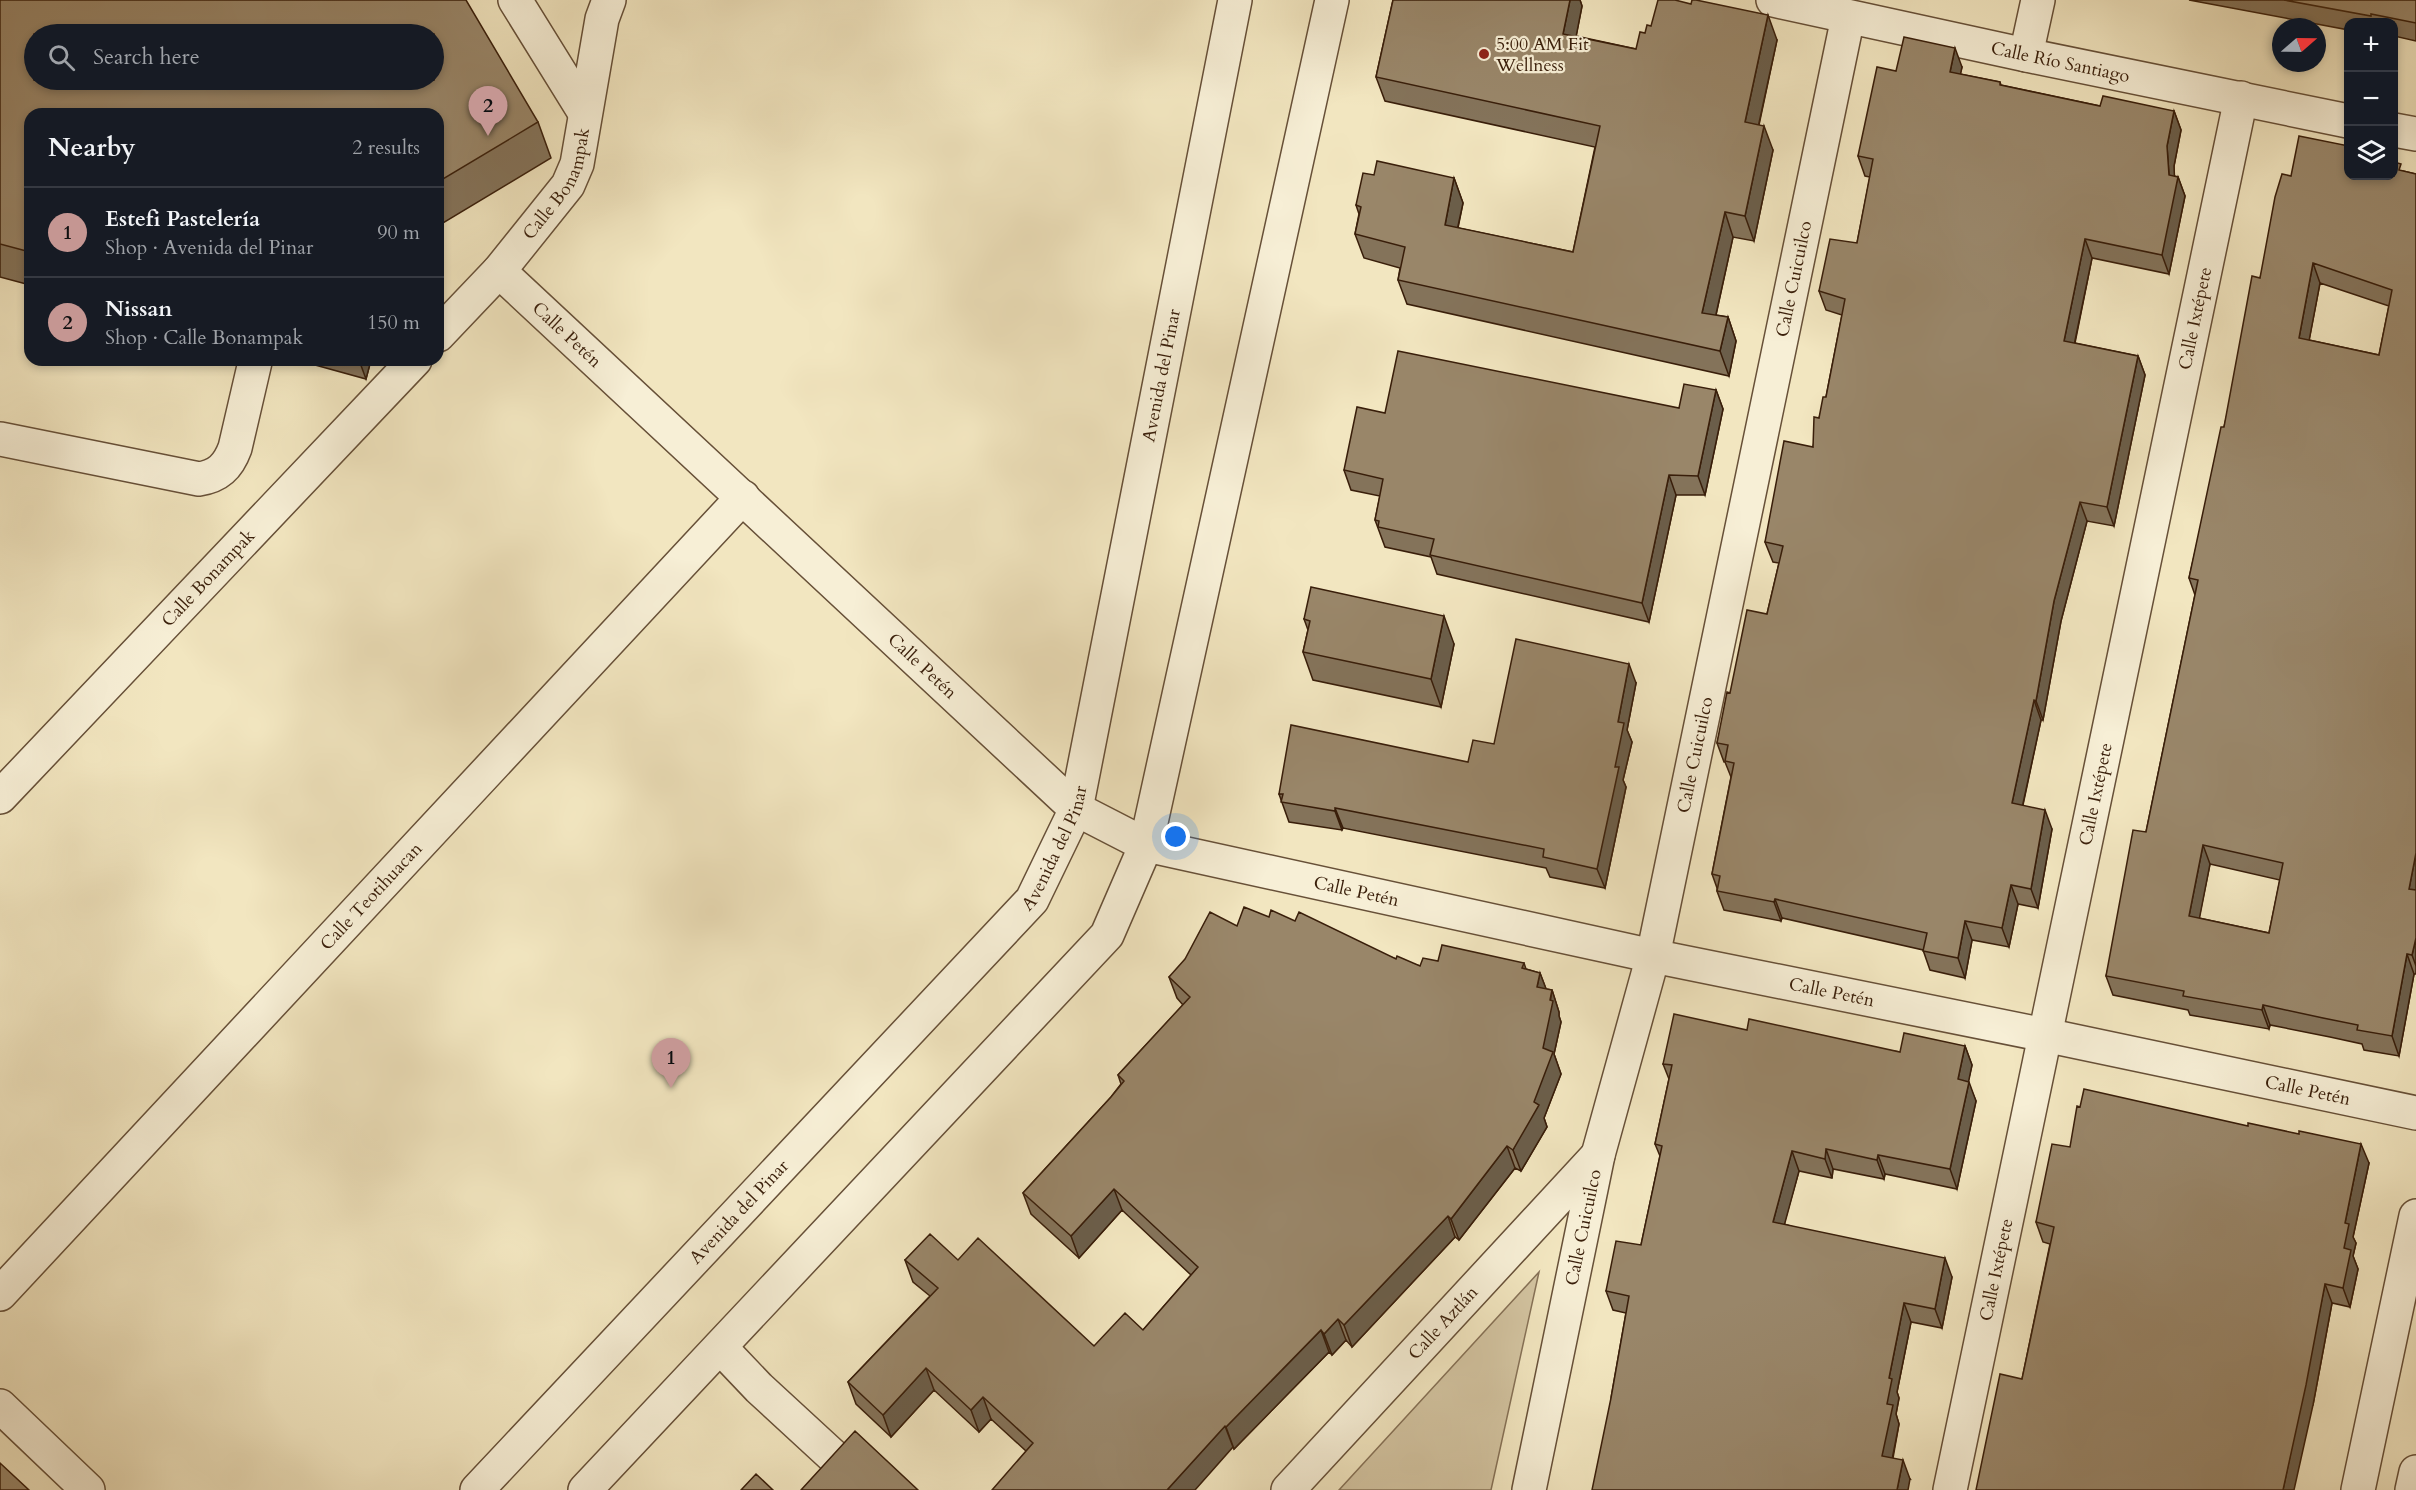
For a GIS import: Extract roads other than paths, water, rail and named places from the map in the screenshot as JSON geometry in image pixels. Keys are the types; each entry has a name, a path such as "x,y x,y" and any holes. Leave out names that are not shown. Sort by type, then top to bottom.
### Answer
{"street":[{"path":"515,0 585,113"},
{"name":"Avenida del Pinar","path":"477,1490 1032,900 1076,809 1235,0"},
{"path":"585,1490 1107,935 1146,845 1332,0"},
{"name":"Calle Río Santiago","path":"1773,0 2026,55 2344,120"},
{"path":"2026,55 2038,0"},
{"name":"Calle Bonampak","path":"444,329 499,271 568,185 577,164 600,6"},
{"name":"Calle Cuicuilco","path":"1529,1490 1598,1155 1653,956 1848,17"},
{"name":"Calle Ixtépete","path":"1950,1490 2241,98"},
{"path":"2398,131 2416,134"},
{"name":"Calle Petén","path":"499,271 1076,809 1146,845 1653,956 2416,1113"},
{"path":"0,439 198,479 210,477 225,466 235,448 254,366"},
{"name":"Calle Bonampak","path":"0,797 409,366"},
{"name":"Calle Teotihuacan","path":"0,1294 742,497"},
{"name":"Calle Aztlán","path":"1288,1490 1598,1155"},
{"path":"2358,1490 2416,1216"},
{"path":"720,1347 759,1389 835,1458"},
{"path":"0,1406 88,1490"},
{"path":"2412,1490 2416,1472"}],"place":[{"name":"5:00 AM Fit Wellness","path":"1484,54"},
{"name":"Nissan","path":"488,136"},
{"name":"Estefi Pastelería","path":"671,1088"}]}
